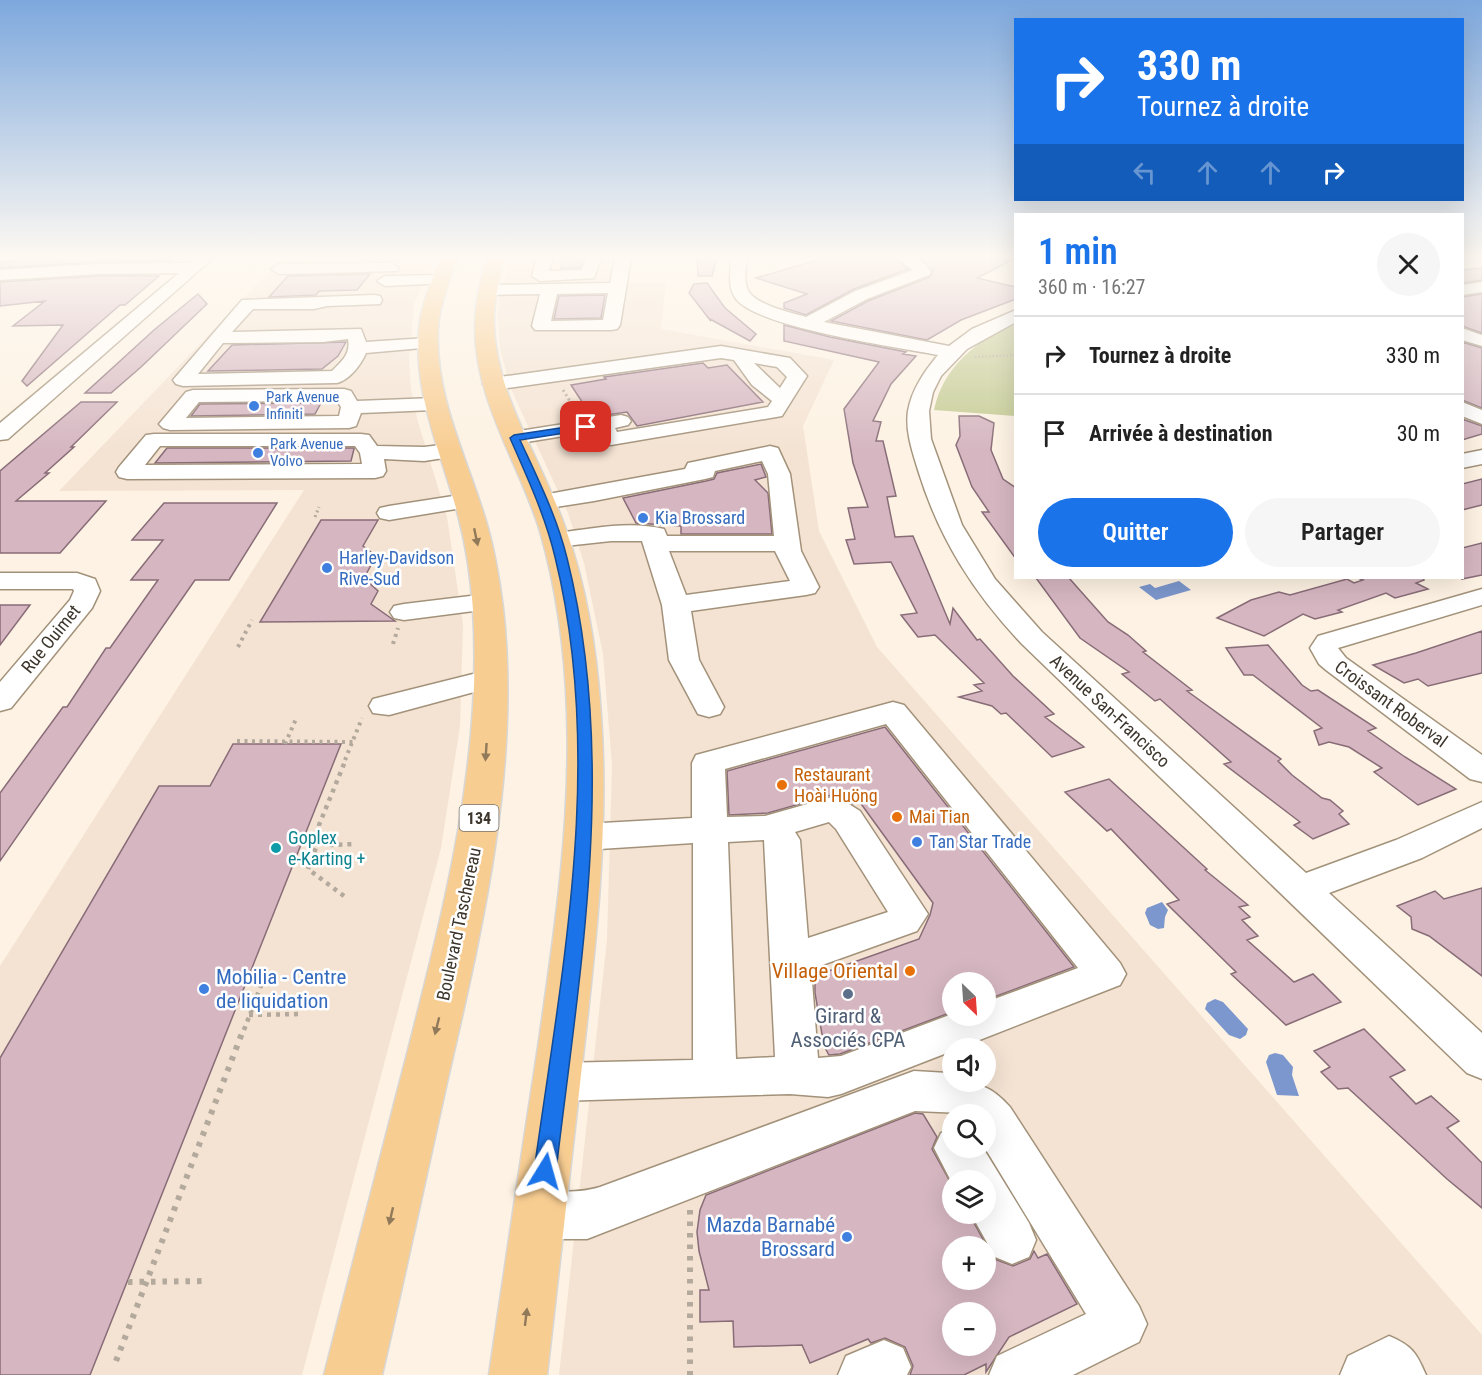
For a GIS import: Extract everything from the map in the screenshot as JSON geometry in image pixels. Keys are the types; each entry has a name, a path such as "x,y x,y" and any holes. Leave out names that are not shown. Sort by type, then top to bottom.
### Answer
{"main road":[{"name":"Boulevard Taschereau","path":"353,1375 465,900 484,783 489,695 487,602 476,539 466,501 434,404 428,371 430,322"},
{"path":"486,322 484,336 493,384 543,502 556,540 574,615 584,694 586,738 584,837 577,927 518,1375"}],"street":[{"path":"0,434 131,322"},
{"path":"232,322 183,380 267,381 270,377 337,377 354,359 357,340 365,322"},
{"path":"542,322 541,326 611,325 611,322"},
{"path":"805,322 961,354"},
{"name":"Avenue San-Francisco","path":"1000,322 981,331 961,354 934,372 925,387 919,408 919,432 945,517 972,567 1001,605 1032,638 1482,1060"},
{"path":"1464,334 1482,341"},
{"path":"218,338 323,337 428,343"},
{"path":"493,384 721,352 783,362 797,375 775,412 718,416 611,439 602,425"},
{"path":"741,355 743,362 774,394 784,400"},
{"path":"344,395 351,407 350,422 170,424 193,396 344,395"},
{"path":"351,407 434,404"},
{"path":"1464,409 1482,418"},
{"path":"514,438 602,425 632,418"},
{"path":"371,452 375,471 127,472 154,440 361,440 371,452 424,454 449,451"},
{"path":"543,502 700,473 696,468 770,453 779,474 787,533 786,543 806,587 676,605"},
{"path":"1464,461 1482,457"},
{"path":"389,513 466,501"},
{"path":"655,539 681,532"},
{"path":"556,540 611,534 655,539 786,543"},
{"path":"655,539 676,605 684,660 709,707"},
{"name":"Rue Ouimet","path":"0,581 77,581 86,585 87,591 82,602 0,701"},
{"name":"Croissant Roberval","path":"1482,597 1337,639 1328,642 1324,648 1329,658 1336,664 1482,771"},
{"path":"404,612 487,602"},
{"path":"382,710 460,707 489,695"},
{"path":"557,1082 715,1079 798,1076 828,1078 1106,974 893,712 708,763 715,1079"},
{"path":"584,837 765,828 825,810 831,809 842,814 909,914 904,921 884,929 812,953 790,956"},
{"path":"1301,890 1409,849 1482,814"},
{"path":"774,826 782,840 798,1076"},
{"path":"539,1215 587,1215 600,1211 914,1091 944,1092 963,1104"},
{"path":"996,1125 1120,1324 1016,1375"},
{"path":"996,1212 1012,1240"},
{"path":"1367,1375 1389,1363 1399,1375"}],"path":[{"path":"961,354 995,358 1014,355"},
{"path":"560,385 580,417"},
{"path":"315,517 319,507"},
{"path":"238,647 252,620"},
{"path":"344,896 308,868 318,842 319,825 353,742 382,710"},
{"path":"285,743 296,719"},
{"path":"237,741 353,742"},
{"path":"303,839 332,845 356,844"},
{"path":"116,1361 262,984"},
{"path":"249,1015 303,1014"},
{"path":"690,1200 694,1232 690,1375"},
{"path":"128,1282 208,1281"}],"shaded area":[{"path":"221,322 412,322 409,360 411,390 418,422 447,517 463,625 460,726 441,848 302,1375 0,1375 0,966 304,490 59,491"},
{"path":"498,322 662,322 661,329 834,360 803,426 819,531 877,647 1482,1335 1482,1375 559,1375 607,940 612,765 603,654 584,563 568,513 511,389 500,349"}],"green space":[{"path":"1014,324 1014,416 934,410 945,380 954,368 975,347"}],"water":[{"path":"1179,581 1191,590 1156,600 1139,587 1150,584 1155,588"},
{"path":"1162,902 1168,910 1164,928 1158,929 1150,925 1145,913 1147,908"},
{"path":"1215,999 1223,1002 1248,1029 1246,1035 1240,1039 1229,1035 1205,1009 1207,1003"},
{"path":"1275,1053 1283,1055 1293,1067 1292,1075 1299,1096 1277,1095 1266,1062 1269,1055"}],"building":[{"path":"18,322 100,322 27,386 22,381 63,325 13,326"},
{"path":"164,322 188,322 111,393 85,393"},
{"path":"716,322 742,322 756,334 750,341"},
{"path":"837,322 957,322 927,340"},
{"path":"1464,322 1482,322 1482,333 1464,327"},
{"path":"784,325 916,356 891,384 873,421 881,422 876,441 883,441 896,496 887,497 895,537 913,536 950,624 953,608 977,640 980,639 1013,676 1054,714 1045,717 1084,747 1052,757 1006,713 1001,714 992,706 959,697 982,691 974,685 984,683 935,635 918,637 901,615 917,613 891,562 854,564 846,540 855,539 848,508 868,507 853,463 844,409 879,362 784,341"},
{"path":"346,342 338,356 322,369 208,371 232,345"},
{"path":"1464,343 1482,348 1482,408 1464,401"},
{"path":"703,363 708,368 727,365 763,402 637,426 627,412 592,417 571,385 606,379 604,377"},
{"path":"81,402 117,402 71,447 74,447 45,473 49,473 16,501 106,501 60,553 0,553 0,471"},
{"path":"321,403 315,414 191,416 200,404"},
{"path":"959,416 979,416 994,423 991,450 1003,479 1014,487 1014,556 982,512 989,512 972,487 956,445 960,436"},
{"path":"1464,420 1482,426 1482,434 1464,439"},
{"name":"Park Avenue Volvo","path":"167,448 354,449 351,461 155,463"},
{"path":"761,464 766,477 755,480 768,493 772,534 681,534 681,526 636,523 623,498 706,481 714,479 717,473"},
{"path":"1482,479 1482,505 1464,510 1464,484"},
{"path":"164,503 277,503 229,580 195,580 0,861 0,793 63,707 67,707 106,648 110,648 158,580 131,580 163,540 132,540"},
{"path":"321,520 378,520 363,546 376,556 364,578 378,591 371,604 395,621 260,622"},
{"path":"1482,543 1482,575 1464,579 1464,548"},
{"path":"1037,579 1070,579 1108,622 1128,635 1146,651 1143,652 1192,690 1187,691 1281,759 1278,761 1292,775 1322,798 1330,800 1343,811 1339,814 1349,824 1313,839 1294,825 1300,822 1224,764 1231,762 1160,699 1155,701 1122,674 1129,672 1080,638"},
{"path":"1347,579 1354,583 1363,580 1360,579 1424,579 1416,583 1428,589 1395,598 1386,593 1338,610 1342,612 1315,619 1303,614 1264,636 1217,618 1251,600 1279,592 1290,595"},
{"path":"0,605 30,605 0,645"},
{"path":"1482,631 1482,673 1428,686 1418,679 1404,683 1373,665 1416,653"},
{"path":"1268,645 1302,685 1311,691 1318,690 1376,728 1368,731 1456,789 1418,805 1374,772 1382,768 1349,747 1329,742 1319,745 1314,731 1322,728 1253,675 1244,675 1226,648"},
{"path":"885,727 1074,967 996,996 996,972 942,972 942,1016 840,1054 829,1055 824,1046 815,993 815,984 819,977 826,972 919,939 933,903 859,801 852,804 831,795 768,813 729,815 727,771"},
{"path":"233,744 341,744 90,1375 0,1375 0,1058 159,786 210,786"},
{"path":"1109,779 1207,869 1205,870 1248,905 1239,907 1250,917 1242,920 1258,936 1247,940 1294,982 1313,974 1341,1002 1286,1025 1231,974 1236,972 1167,904 1179,900 1111,829 1107,831 1065,792"},
{"path":"1482,888 1482,976 1429,936 1412,929 1411,917 1397,906 1435,891 1444,899"},
{"path":"1364,1029 1405,1070 1390,1077 1416,1104 1431,1096 1459,1121 1447,1128 1482,1163 1482,1208 1348,1088 1338,1089 1321,1072 1330,1067 1314,1051"},
{"name":"Mazda Barnabé Brossard","path":"915,1113 923,1114 937,1137 932,1149 944,1170 942,1224 975,1224 981,1236 942,1236 942,1290 996,1290 996,1260 1013,1266 1030,1259 1034,1251 1038,1258 1047,1254 1077,1304 1009,1337 986,1372 986,1364 964,1375 910,1375 913,1366 905,1347 885,1338 871,1343 868,1339 810,1363 802,1345 734,1347 733,1321 700,1322 700,1290 709,1290 699,1251 697,1232 700,1210 706,1195"}],"place":[{"name":"Park Avenue Infiniti","path":"254,406"},
{"name":"Park Avenue Volvo","path":"258,453"},
{"name":"Kia Brossard","path":"643,518"},
{"name":"Harley-Davidson Rive-Sud","path":"327,568"},
{"name":"Restaurant Hoài Huöng","path":"782,785"},
{"name":"Mai Tian","path":"897,817"},
{"name":"Tan Star Trade","path":"917,842"},
{"name":"Goplex e-Karting +","path":"276,848"},
{"name":"Village Oriental","path":"910,971"},
{"name":"Mobilia - Centre de liquidation","path":"204,989"},
{"name":"Girard & Associés CPA","path":"848,994"},
{"name":"Mazda Barnabé Brossard","path":"847,1237"}],"route":[{"path":"545,1171 579,909 584,837 585,718 576,631 561,557 547,510 514,438 586,427"}]}
